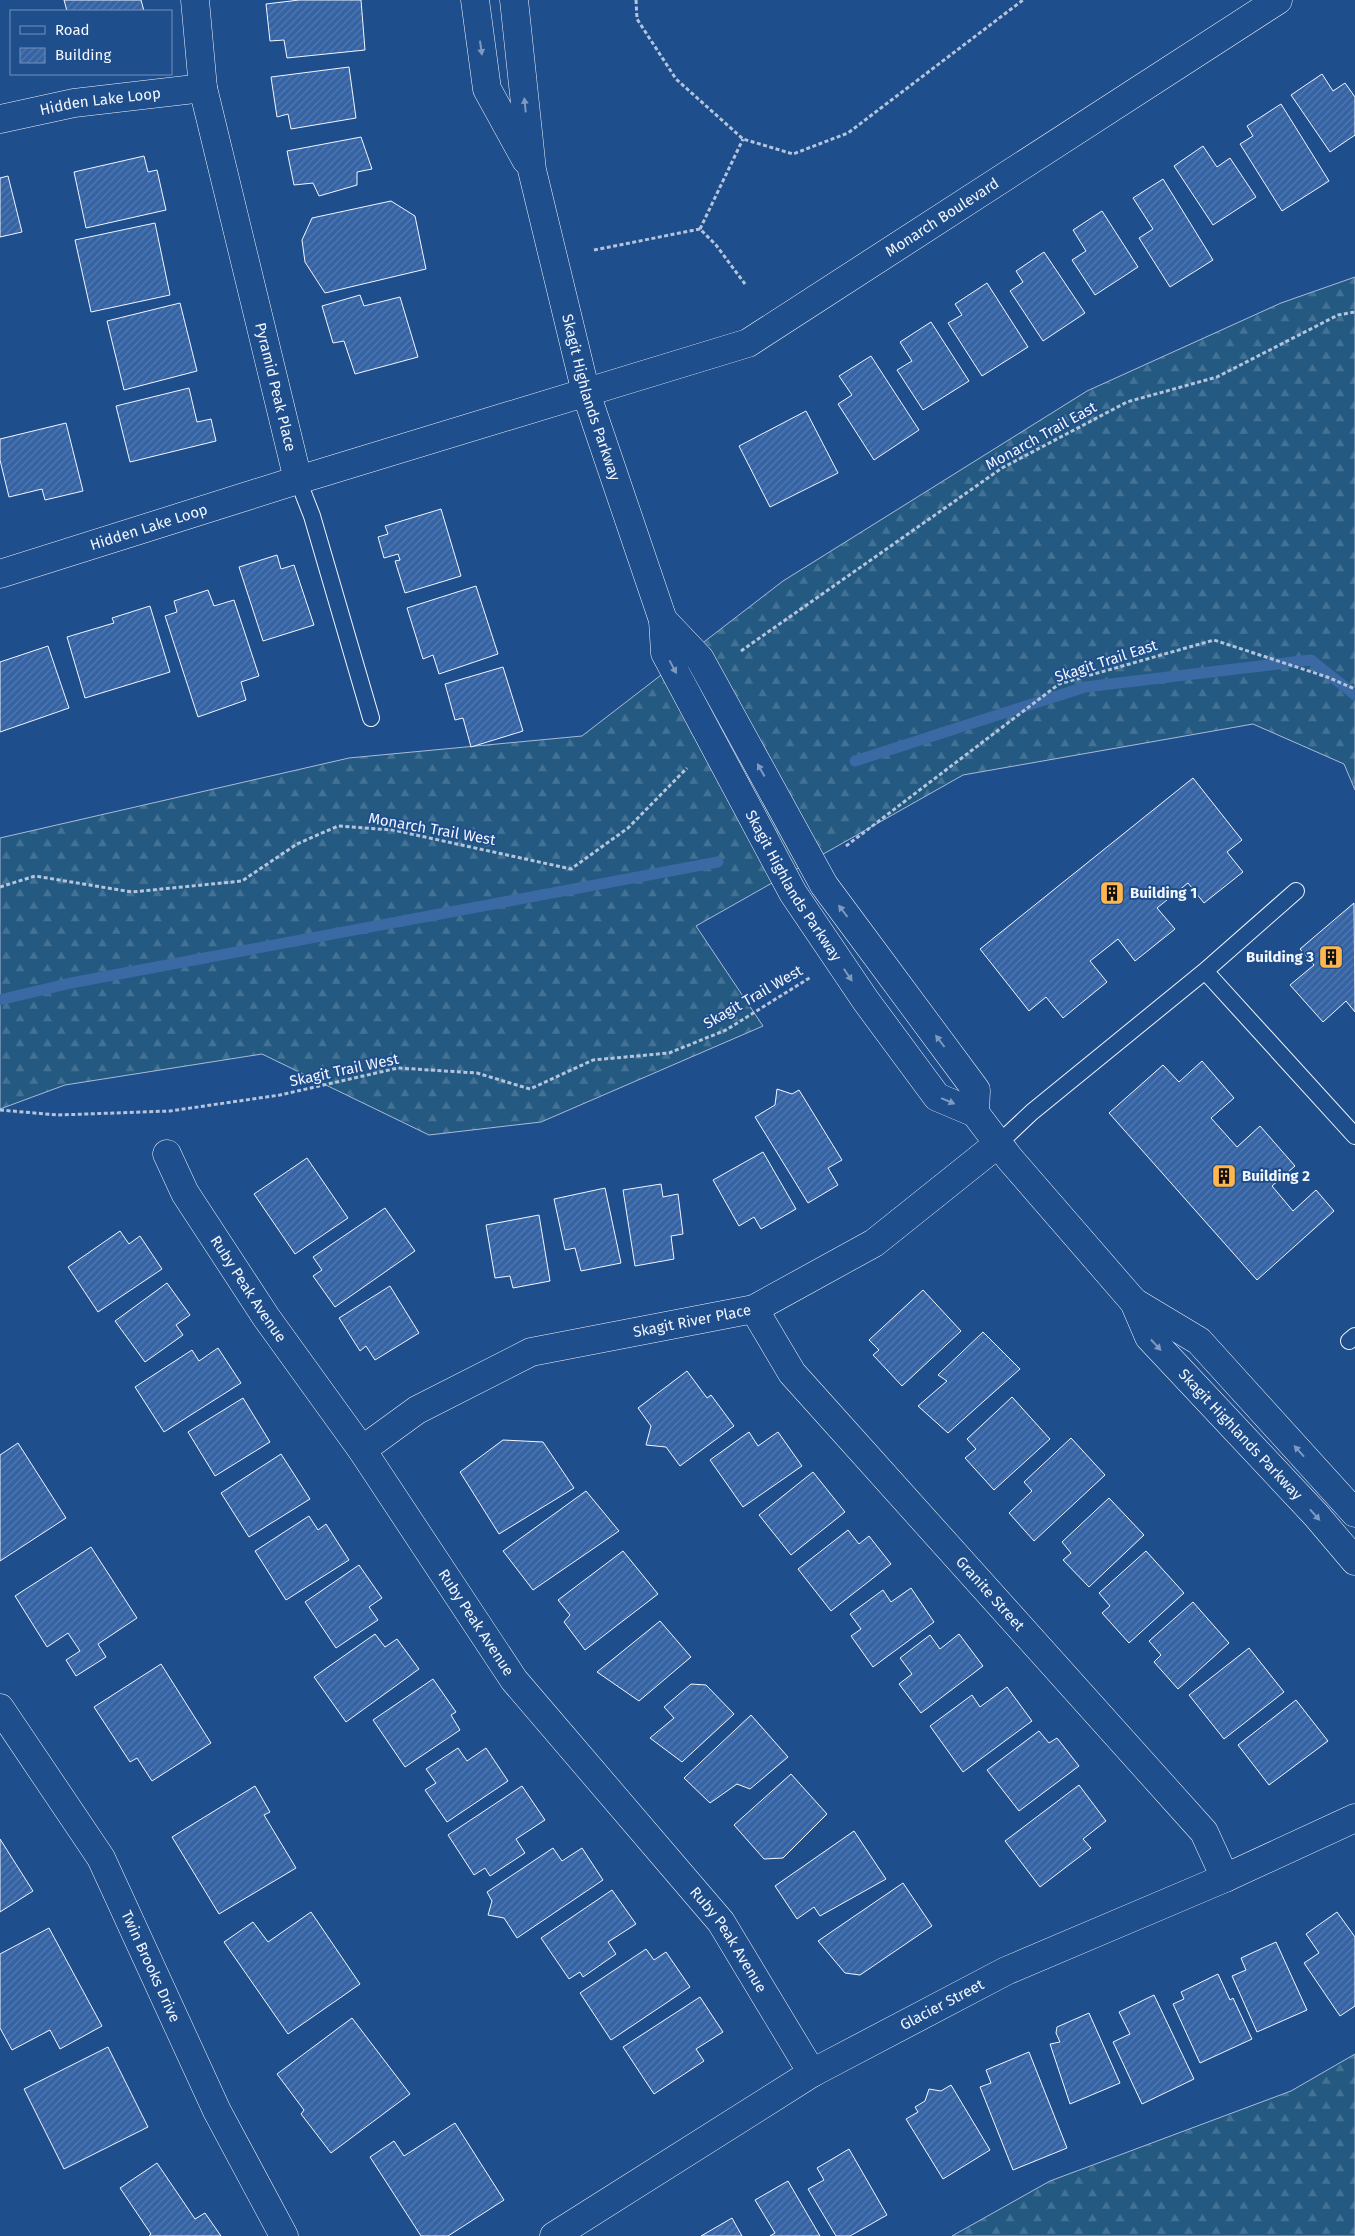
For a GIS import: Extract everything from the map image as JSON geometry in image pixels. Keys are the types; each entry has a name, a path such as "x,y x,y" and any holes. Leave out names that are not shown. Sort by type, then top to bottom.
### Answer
{"street":[{"name":"Pyramid Peak Place","path":"195,0 203,88 298,480"},
{"name":"Skagit Highlands Parkway","path":"476,0 487,89 532,170"},
{"name":"Skagit Highlands Parkway","path":"514,0 532,170 586,393 663,620 665,653 793,893 866,1001 937,1097 976,1113 1010,1159 1134,1302 1198,1341 1355,1513"},
{"name":"Monarch Boulevard","path":"586,393 748,343 1278,0"},
{"name":"Hidden Lake Loop","path":"0,118 74,102 203,88"},
{"path":"298,480 586,393"},
{"name":"Hidden Lake Loop","path":"0,574 298,480"},
{"name":"Skagit Highlands Parkway","path":"663,620 700,659 824,885 976,1090 976,1113"},
{"name":"Skagit River Place","path":"362,1450 417,1410 530,1352 754,1309 874,1243 1000,1143"},
{"name":"Ruby Peak Avenue","path":"167,1154 190,1202 266,1317 362,1450 514,1680 721,1922 812,2073"},
{"name":"Skagit Highlands Parkway","path":"1134,1302 1149,1337 1316,1516 1355,1561"},
{"name":"Granite Street","path":"754,1309 792,1373 1204,1832 1225,1878"},
{"name":"Twin Brooks Drive","path":"0,1708 101,1858 216,2111 284,2236"},
{"name":"Glacier Street","path":"554,2236 812,2073 1006,1971 1225,1878 1355,1818"}],"lane":[{"path":"298,480 312,516 371,718"},
{"path":"1000,1143 1032,1112 1204,971 1296,891"},
{"path":"1204,971 1355,1136"}],"path":[{"path":"636,0 637,19 676,78 743,139 793,154 848,133 1023,0"},
{"path":"700,229 743,139"},
{"path":"594,250 700,229"},
{"path":"700,229 716,245 745,284"},
{"name":"Monarch Trail East","path":"741,651 1002,468 1127,402 1218,377 1338,315 1355,312"},
{"name":"Skagit Trail East","path":"846,846 1060,684 1214,640 1327,677 1355,689"},
{"name":"Monarch Trail West","path":"0,887 35,876 132,892 242,881 297,844 338,826 393,830 571,869 628,828 688,767"},
{"name":"Skagit Trail West","path":"0,1110 58,1115 170,1111 280,1095 398,1068 477,1073 530,1089 593,1060 669,1053 726,1030 814,975"}],"green space":[{"path":"1355,277 1355,790 1344,764 1253,724 963,775 696,926 763,1026 541,1122 429,1135 262,1054 65,1085 0,1109 0,838 349,758 582,736 783,581 1087,391 1281,303"},
{"path":"1355,2054 1355,2236 952,2236 1050,2181 1291,2091"}],"building":[{"path":"64,0 141,0 144,10 67,10"},
{"path":"299,0 361,0 365,50 287,58 284,40 270,41 266,4"},
{"path":"349,67 356,118 291,129 288,114 277,117 271,77"},
{"path":"1322,74 1333,91 1345,83 1355,97 1355,135 1330,152 1291,95"},
{"path":"1281,104 1329,181 1282,211 1240,144 1253,136 1247,126"},
{"path":"361,137 372,169 357,172 357,185 319,196 313,183 294,185 287,151"},
{"path":"1203,146 1217,167 1230,158 1256,197 1213,225 1174,166"},
{"path":"144,156 148,172 157,170 166,210 86,228 74,172"},
{"path":"8,176 22,232 0,237 0,178"},
{"path":"1163,179 1213,260 1170,287 1139,238 1153,229 1133,198"},
{"path":"391,201 415,216 426,269 325,293 305,262 302,240 312,218"},
{"path":"1102,211 1138,267 1095,295 1072,260 1086,251 1073,230"},
{"path":"155,223 170,295 91,312 75,240"},
{"path":"1044,252 1085,313 1043,341 1010,291 1023,282 1016,271"},
{"path":"987,283 1028,347 982,376 948,323 962,315 955,304"},
{"path":"360,295 364,306 400,297 418,357 355,374 344,341 333,343 322,306"},
{"path":"180,303 197,371 124,390 107,321"},
{"path":"931,322 969,381 923,410 897,370 912,361 900,342"},
{"path":"871,356 919,430 874,460 838,404 852,395 839,376"},
{"path":"189,388 197,422 211,419 216,441 130,462 116,406"},
{"path":"806,411 838,473 770,507 739,446"},
{"path":"66,423 83,491 45,500 42,489 9,497 0,460 0,439"},
{"path":"441,509 461,576 405,593 395,561 400,560 398,554 384,558 378,537 388,534 385,526"},
{"path":"277,555 281,569 294,565 314,625 263,641 239,567"},
{"path":"476,586 498,654 439,674 433,655 423,659 407,608"},
{"path":"208,590 214,606 234,600 259,676 241,682 246,700 198,717 165,616 177,612 174,601"},
{"path":"150,606 170,672 85,698 67,637 114,623 112,618"},
{"path":"48,646 69,708 0,732 0,662"},
{"path":"503,667 523,731 471,747 463,718 455,720 445,684"},
{"name":"Building 1","path":"1193,778 1242,840 1227,852 1243,872 1204,903 1188,883 1157,908 1175,929 1135,961 1118,939 1090,961 1107,982 1063,1018 1046,997 1029,1011 980,949"},
{"name":"Building 3","path":"1354,903 1355,1012 1346,1001 1323,1022 1290,985 1314,965 1300,949"},
{"name":"Building 2","path":"1202,1061 1234,1098 1211,1118 1237,1147 1260,1126 1295,1166 1272,1186 1293,1211 1316,1190 1334,1211 1257,1280 1109,1113 1163,1065 1179,1082"},
{"path":"777,1089 792,1094 799,1090 842,1160 828,1168 838,1185 808,1203 755,1117 775,1105"},
{"path":"763,1152 796,1209 761,1229 754,1217 739,1226 713,1180"},
{"path":"307,1158 348,1218 295,1254 254,1194"},
{"path":"661,1184 663,1197 678,1194 683,1234 671,1236 674,1259 635,1266 623,1190"},
{"path":"605,1188 621,1263 581,1271 575,1248 565,1250 554,1199"},
{"path":"385,1208 415,1251 335,1307 313,1276 322,1270 313,1257"},
{"path":"539,1215 550,1281 513,1288 510,1276 495,1278 486,1225"},
{"path":"120,1231 129,1244 140,1236 162,1269 98,1312 68,1267"},
{"path":"167,1283 190,1315 176,1325 183,1335 145,1362 115,1321"},
{"path":"390,1286 419,1333 375,1360 366,1346 360,1351 339,1318"},
{"path":"923,1290 961,1331 902,1386 873,1355 879,1350 869,1340"},
{"path":"983,1332 1020,1369 948,1433 918,1406 947,1381 938,1375"},
{"path":"218,1348 241,1383 164,1432 135,1387 192,1350 199,1361"},
{"path":"687,1371 707,1398 711,1395 734,1426 680,1466 666,1447 646,1445 651,1426 638,1408"},
{"path":"1012,1397 1050,1439 994,1490 965,1458 976,1449 967,1439"},
{"path":"243,1398 270,1442 215,1476 188,1432"},
{"path":"749,1432 758,1446 778,1432 802,1466 743,1507 710,1460"},
{"path":"1071,1438 1105,1475 1034,1541 1009,1513 1032,1491 1024,1482"},
{"path":"503,1440 543,1442 574,1488 499,1534 460,1472"},
{"path":"18,1443 66,1518 0,1561 0,1455"},
{"path":"281,1454 310,1499 249,1537 221,1493"},
{"path":"813,1472 845,1512 791,1555 759,1515"},
{"path":"586,1491 619,1531 533,1590 503,1551"},
{"path":"1109,1498 1144,1535 1089,1587 1063,1560 1071,1553 1062,1542"},
{"path":"309,1516 318,1530 326,1524 349,1560 286,1600 255,1551"},
{"path":"848,1530 859,1544 869,1536 891,1564 831,1611 798,1569"},
{"path":"91,1547 137,1618 98,1644 106,1657 76,1676 66,1660 80,1651 68,1633 47,1647 15,1596"},
{"path":"623,1551 658,1594 585,1650 564,1622 570,1615 558,1600"},
{"path":"1146,1551 1184,1593 1129,1643 1102,1613 1110,1606 1099,1593"},
{"path":"359,1565 382,1598 369,1607 378,1620 336,1648 305,1602"},
{"path":"911,1588 934,1622 873,1667 851,1636 861,1629 850,1614 883,1590 891,1602"},
{"path":"1193,1602 1229,1643 1178,1689 1154,1662 1161,1655 1149,1641"},
{"path":"660,1621 691,1657 639,1701 597,1672"},
{"path":"375,1634 385,1647 397,1639 419,1669 346,1722 314,1677"},
{"path":"959,1634 983,1666 921,1713 899,1684 912,1674 900,1658 930,1635 940,1649"},
{"path":"1249,1648 1284,1692 1224,1739 1189,1695"},
{"path":"161,1664 211,1743 152,1781 137,1758 130,1762 94,1707"},
{"path":"433,1679 456,1712 451,1715 460,1730 405,1767 373,1720"},
{"path":"691,1684 706,1685 734,1714 682,1762 650,1738 674,1718 664,1707"},
{"path":"1007,1687 1032,1721 963,1772 930,1726 972,1695 980,1707"},
{"path":"1296,1700 1328,1741 1269,1785 1238,1745"},
{"path":"751,1715 788,1757 750,1789 737,1784 710,1803 684,1778"},
{"path":"1039,1731 1049,1743 1057,1738 1079,1766 1019,1811 987,1770"},
{"path":"458,1748 467,1761 486,1748 508,1781 447,1822 425,1790 436,1783 426,1769"},
{"path":"791,1774 827,1814 783,1858 764,1859 734,1825"},
{"path":"1079,1785 1106,1821 1083,1839 1091,1848 1040,1887 1005,1841"},
{"path":"255,1786 270,1812 264,1815 296,1868 219,1914 172,1837"},
{"path":"522,1786 545,1820 516,1839 525,1853 490,1876 485,1868 474,1875 448,1835"},
{"path":"854,1831 886,1879 820,1916 814,1907 797,1919 775,1886"},
{"path":"0,1839 33,1891 0,1912"},
{"path":"553,1848 562,1861 582,1848 603,1880 517,1938 504,1918 488,1915 492,1901 487,1892"},
{"path":"903,1883 932,1926 860,1975 845,1973 818,1941"},
{"path":"612,1890 636,1924 608,1942 616,1954 583,1977 580,1972 569,1979 541,1938"},
{"path":"311,1912 360,1984 288,2034 224,1942 253,1922 268,1942"},
{"path":"1337,1912 1355,1937 1355,2006 1340,2016 1304,1963 1319,1953 1306,1934"},
{"path":"49,1928 102,2026 60,2049 50,2030 12,2050 0,2028 0,1954"},
{"path":"1276,1942 1307,2010 1257,2032 1232,1976 1246,1970 1241,1958"},
{"path":"646,1949 654,1960 666,1952 690,1987 611,2040 580,1993"},
{"path":"1218,1974 1230,2000 1233,1998 1252,2039 1200,2063 1173,2004 1184,1999 1181,1992"},
{"path":"1154,1995 1194,2079 1142,2104 1113,2042 1130,2034 1119,2012"},
{"path":"700,1997 723,2032 696,2049 704,2061 654,2094 623,2047"},
{"path":"1089,2013 1120,2083 1070,2104 1050,2044 1060,2042 1056,2033 1057,2027"},
{"path":"352,2018 410,2094 331,2153 301,2114 304,2110 277,2074"},
{"path":"108,2047 148,2127 64,2169 24,2089"},
{"path":"1029,2052 1067,2148 1013,2170 980,2087 991,2083 986,2070"},
{"path":"951,2085 990,2150 943,2179 906,2119 918,2112 915,2107 925,2101 929,2089 941,2091"},
{"path":"455,2123 504,2200 448,2236 421,2236 370,2157 394,2141 404,2156"},
{"path":"849,2149 887,2215 850,2236 836,2236 808,2189 824,2180 817,2168"},
{"path":"157,2163 195,2219 205,2213 221,2236 149,2236 151,2234 120,2188"},
{"path":"788,2181 820,2236 770,2236 775,2233 755,2200"},
{"path":"732,2218 742,2236 701,2236"}],"waterway":[{"path":"855,761 1085,687 1311,660 1355,695"},
{"path":"0,1000 71,983 718,862"}],"place":[{"name":"Building 1","path":"1112,893"},
{"name":"Building 3","path":"1331,957"},
{"name":"Building 2","path":"1224,1176"}]}
